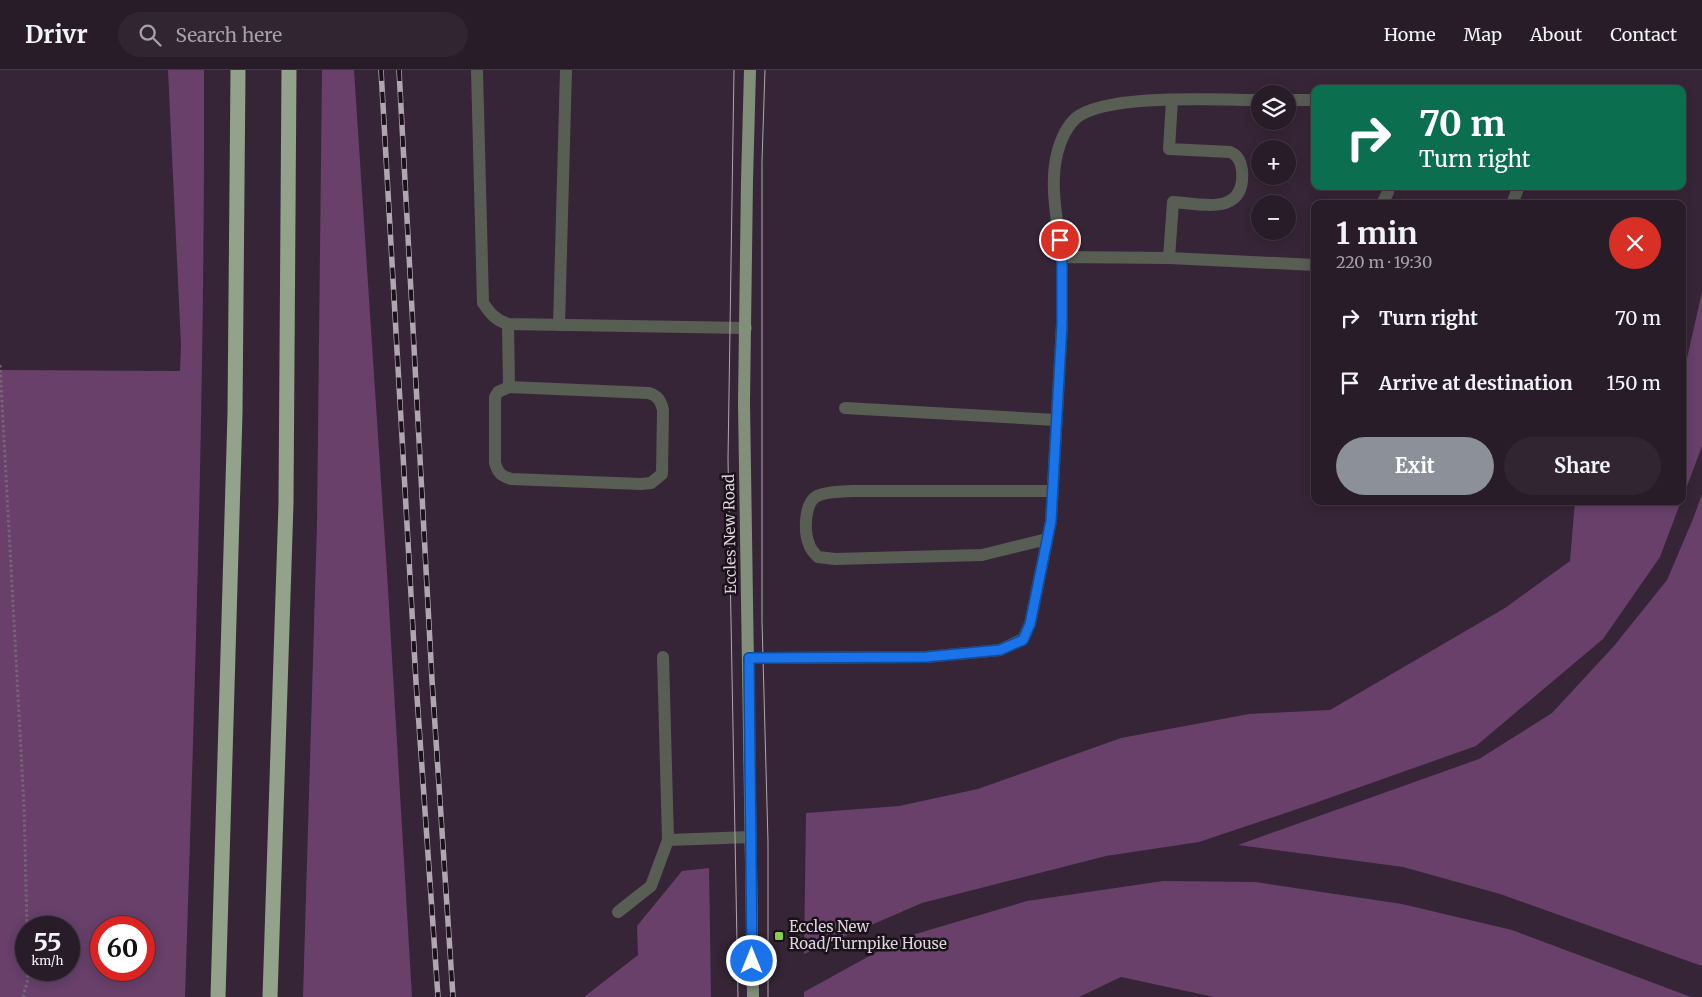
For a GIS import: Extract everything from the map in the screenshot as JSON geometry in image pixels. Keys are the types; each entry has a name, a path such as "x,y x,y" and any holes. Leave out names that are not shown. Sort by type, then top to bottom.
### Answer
{"highway":[{"path":"218,997 235,413 238,70"},
{"path":"270,997 286,493 289,70"}],"main road":[{"name":"Eccles New Road","path":"750,70 746,181 744,402 749,658 752,997"}],"lane":[{"path":"478,70 483,303 490,314 508,324 746,328"},
{"path":"559,325 566,70"},
{"path":"1169,258 1173,202 1220,205 1234,201 1239,192 1242,170 1236,154 1230,152 1170,149 1172,100"},
{"path":"749,658 926,657 1000,650 1023,640 1030,624 1051,521 1062,324 1062,257 1054,191 1057,156 1064,134 1076,118 1094,109 1128,101 1251,100"},
{"path":"1296,100 1311,100"},
{"path":"1062,257 1169,258 1311,265"},
{"path":"508,324 509,387"},
{"path":"509,387 649,393 656,395 661,401 663,410 662,474 651,483 641,484 511,479 503,477 497,472 495,463 494,397 498,392 509,387"},
{"path":"845,408 1056,420"},
{"path":"1047,539 982,555 835,559 818,557 809,546 807,536 808,507 815,497 828,492 1052,491"},
{"path":"618,912 651,886 668,840 663,657"},
{"path":"668,840 751,837"}],"path":[{"path":"0,365 24,806 27,916"},
{"path":"23,997 27,981"}],"shaded area":[{"path":"168,70 204,70 201,418 185,997 0,997 0,370 180,371 181,345"},
{"path":"322,70 354,70 387,573 412,997 303,997 317,524"},
{"path":"1702,292 1702,446 1686,489 1686,363"},
{"path":"1702,494 1702,966 1500,894 1403,867 1238,845 1479,759 1552,713 1614,646 1667,580"},
{"path":"1575,505 1680,505 1660,557 1603,639 1476,746 1199,842 1106,856 922,903 804,954 806,813 899,806 978,789 1121,738 1249,714 1330,710 1505,608 1570,561"},
{"path":"709,868 711,997 584,997 638,955 637,926 682,871"},
{"path":"1163,881 1255,882 1402,904 1512,930 1691,997 1214,997 1121,977 1079,997 804,997 804,992 902,938 1027,901"}],"tram line":[{"path":"734,70 728,459 738,997"},
{"path":"765,70 762,161 762,621 768,842 768,997"}],"railway":[{"path":"381,70 416,682 438,997"},
{"path":"399,70 432,680 453,997"}],"place":[{"name":"Eccles New Road/Turnpike House","path":"779,936"}],"route":[{"path":"752,961 749,658 926,657 1000,650 1023,640 1030,624 1051,521 1062,324 1062,257 1060,240"}]}
